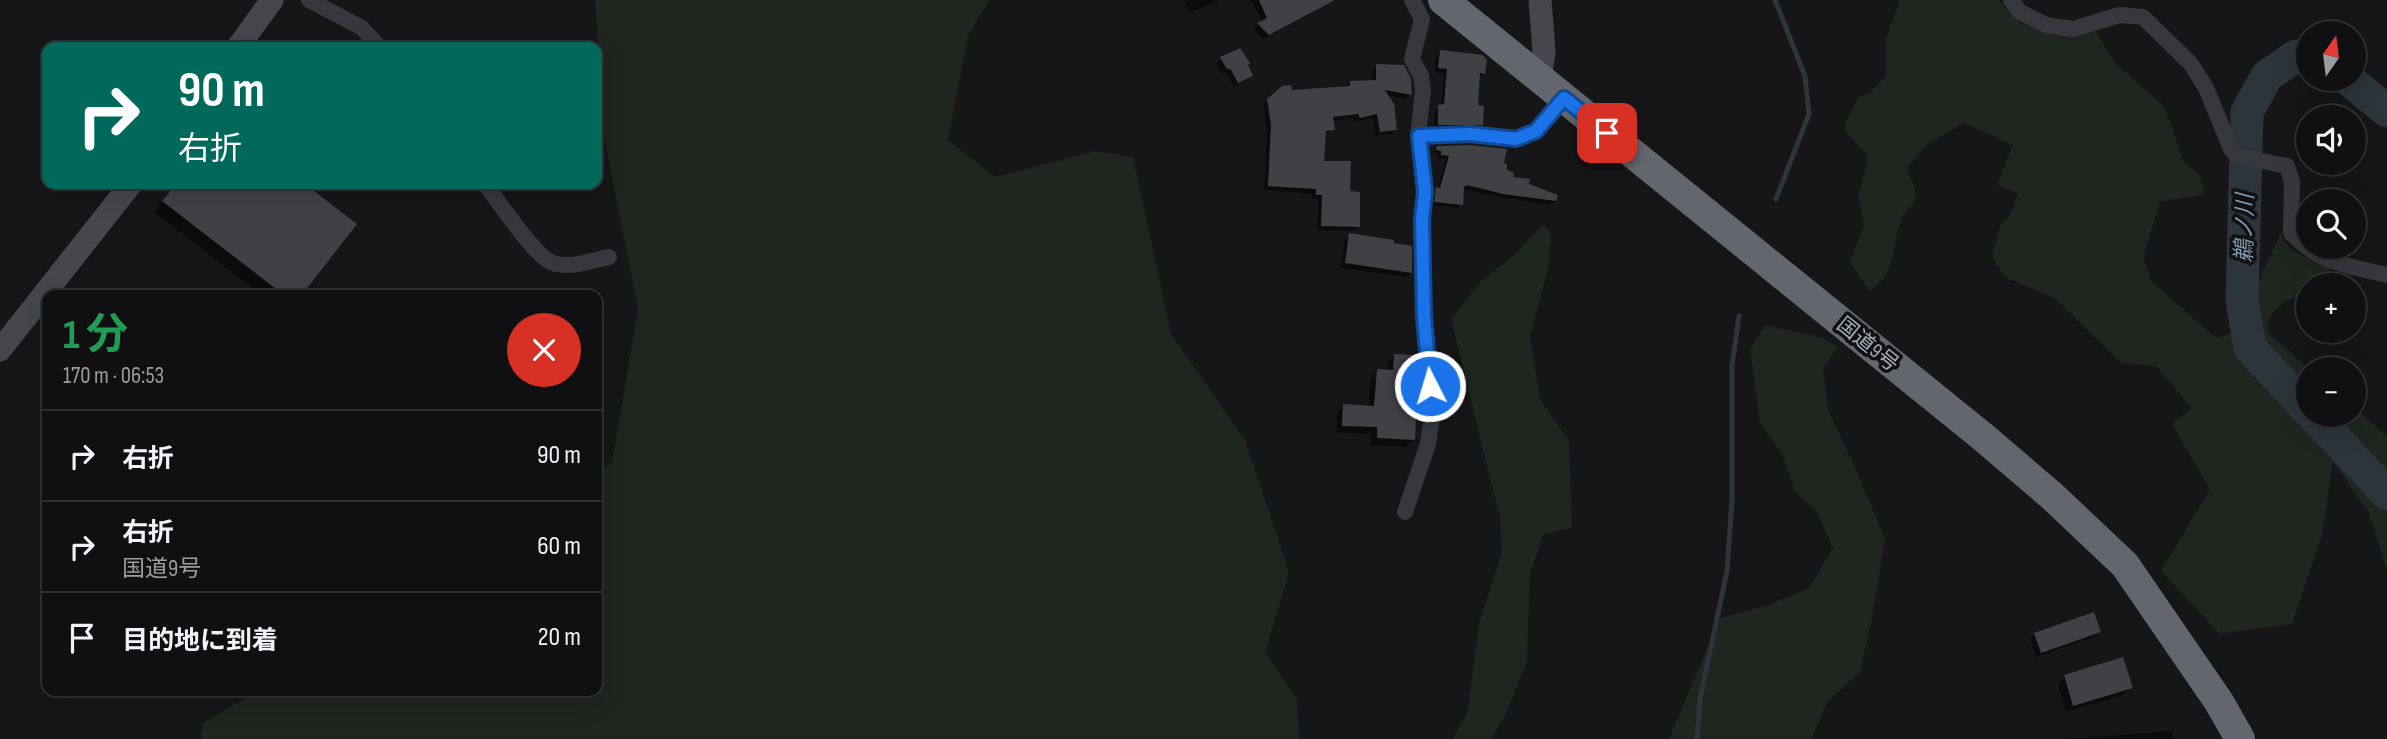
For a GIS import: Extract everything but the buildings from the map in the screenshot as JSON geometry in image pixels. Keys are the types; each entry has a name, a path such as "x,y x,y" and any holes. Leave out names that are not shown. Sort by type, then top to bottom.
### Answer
{"highway":[{"name":"国道9号","path":"1443,0 1983,437 2052,496 2125,565 2219,702 2240,739"}],"street":[{"path":"242,42 272,0"},
{"path":"309,0 362,28 375,42"},
{"path":"1405,512 1428,444 1433,410 1424,317 1422,219 1425,192 1419,136 1423,90 1421,76 1412,59 1422,19 1412,0"},
{"path":"1539,0 1544,51 1540,79"},
{"path":"2011,0 2020,12 2046,25 2073,29 2120,15 2143,17 2191,64 2206,88 2231,149 2237,156 2287,166 2292,182 2291,233 2306,248 2334,264 2387,275"},
{"path":"1419,136 1470,134 1516,139 1536,131 1564,98"},
{"path":"47,290 127,189"},
{"path":"489,189 534,247 550,262 575,265 609,257"},
{"path":"0,350 42,297"}],"shaded area":[{"path":"595,0 989,0 968,36 948,140 995,177 1095,151 1133,157 1171,334 1245,440 1289,573 1265,652 1297,700 1299,739 201,739 203,723 249,696 602,696 602,469 612,462 638,309 604,136 602,42 598,42"},
{"path":"1900,0 1999,0 2021,23 2055,35 2095,30 2116,64 2164,106 2184,162 2200,176 2205,194 2160,202 2143,258 2151,281 2216,338 2256,325 2258,283 2281,232 2283,239 2296,253 2296,259 2308,259 2330,268 2328,273 2296,273 2296,298 2290,299 2277,309 2268,323 2268,333 2296,357 2296,427 2366,427 2366,418 2387,436 2387,571 2369,513 2333,462 2322,535 2292,624 2220,634 2161,571 2210,489 2172,424 2192,408 2156,366 2121,363 2056,299 2005,277 1992,256 2000,227 2011,213 2018,193 1997,185 2013,145 1964,123 1927,144 1906,169 1916,198 1902,218 1885,276 1869,291 1850,262 1864,225 1858,196 1868,161 1866,154 1845,131 1845,124 1858,98 1871,92 1886,76 1886,39"},
{"path":"1544,224 1551,233 1548,269 1530,335 1540,399 1569,441 1572,528 1543,534 1530,574 1527,662 1506,713 1491,739 1452,739 1467,714 1479,624 1502,552 1500,518 1451,319 1481,281 1511,258"},
{"path":"1765,325 1823,338 1838,347 1823,368 1828,410 1885,539 1860,672 1828,701 1811,739 1669,739 1720,618 1769,605 1809,588 1833,548 1817,512 1795,491 1782,453 1760,423 1750,349"}],"waterway":[{"path":"1775,0 1805,76 1809,114 1776,199"},
{"name":"鵜ノ川","path":"2296,56 2267,76 2247,112 2242,300 2250,348 2296,397"},
{"name":"鵜ノ川","path":"2363,91 2387,111"},
{"path":"1697,739 1700,699 1727,571 1732,499 1732,366 1739,316"},
{"name":"鵜ノ川","path":"2324,427 2387,494"}],"route":[{"path":"1430,386 1424,317 1422,219 1425,192 1419,136 1470,134 1516,139 1536,131 1564,98 1607,133"}]}
